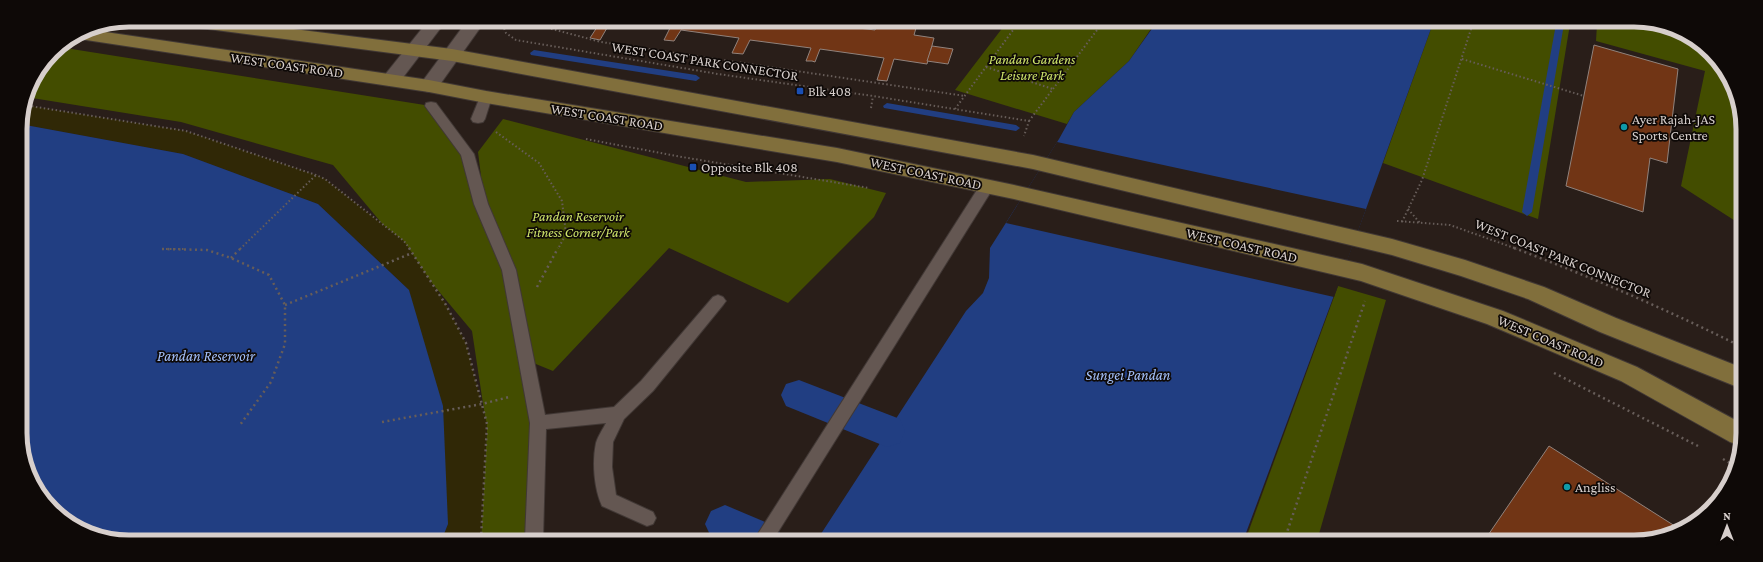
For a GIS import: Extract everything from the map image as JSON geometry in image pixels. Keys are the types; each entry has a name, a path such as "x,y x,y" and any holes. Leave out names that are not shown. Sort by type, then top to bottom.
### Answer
{"main road":[{"name":"WEST COAST ROAD","path":"232,27 452,55 1033,162 1382,244 1465,268 1536,293 1608,326 1736,376"},
{"name":"WEST COAST ROAD","path":"89,35 429,86 486,97 837,155 1014,192 1362,273 1495,317 1594,359 1629,374 1736,432"}],"street":[{"path":"391,80 432,27"},
{"path":"429,86 472,27"}],"lane":[{"path":"478,118 486,97"},
{"path":"431,106 467,154 481,204 510,270 538,423 534,535"},
{"path":"765,535 987,186"},
{"path":"647,518 608,500 603,467 605,442 618,414 647,386 718,302"},
{"path":"538,423 618,414"}],"path":[{"path":"504,28 511,27"},
{"path":"544,27 601,42 965,96"},
{"path":"955,109 1015,27"},
{"path":"1022,139 1029,121 1099,27"},
{"path":"1382,244 1402,222 1422,180 1472,27"},
{"name":"WEST COAST PARK CONNECTOR","path":"504,28 506,33 516,40 718,74 873,96 1029,121"},
{"path":"1462,59 1584,96"},
{"path":"986,67 1053,89"},
{"path":"29,106 186,131 316,175 325,179 404,241 446,304 466,343 482,404 487,430 481,535"},
{"path":"478,118 539,163 562,201 566,234 519,321"},
{"path":"580,138 682,157 876,189"},
{"path":"231,258 316,175"},
{"path":"1408,209 1420,223"},
{"name":"WEST COAST PARK CONNECTOR","path":"1395,220 1402,222 1450,225 1558,265 1678,315 1736,344"},
{"path":"162,249 207,250 231,258 269,276 285,305 285,344 283,350 271,382 240,425"},
{"path":"285,305 412,253"},
{"path":"1286,535 1365,300"},
{"path":"1548,370 1703,448"},
{"path":"382,422 482,404"},
{"path":"1718,456 1731,464"}],"green space":[{"name":"Pandan Gardens Leisure Park","path":"1003,27 1152,27 1129,61 1074,112 1067,124 955,90"},
{"path":"1432,27 1570,27 1538,219 1383,163"},
{"path":"1597,27 1634,27 1661,30 1691,44 1711,62 1719,72 1731,96 1735,115 1736,221 1681,186 1705,71 1596,41"},
{"name":"Pandan Reservoir Fitness Corner/Park","path":"67,48 431,106 467,154 481,176 478,152 503,119 746,182 830,179 886,193 874,217 788,303 669,248 553,371 526,360 538,423 534,535 481,535 487,430 472,331 333,165 181,122 32,98 44,72"},
{"path":"1338,286 1386,300 1319,535 1247,535"}],"sand":[{"path":"29,106 186,131 316,175 325,179 404,241 446,304 466,343 487,424 481,535 444,535 448,524 409,290 318,204 183,154 27,125"}],"water":[{"name":"Sungei Pandan","path":"1153,27 1432,27 1245,535 820,535 966,311 983,293 989,278 990,248 1059,139 1074,112 1129,61"},
{"name":"Pandan Reservoir","path":"27,125 183,154 318,204 409,290 443,406 448,524 444,535 129,535 102,532 72,518 62,510 44,490 37,478 32,466 27,440"}],"pier":[{"path":"1057,142 1366,209 1334,297 1006,223"}],"building":[{"path":"597,27 608,27 600,40 590,38"},
{"path":"663,27 850,27 875,30 876,27 908,27 916,28 914,35 934,38 927,64 894,59 887,81 877,80 884,58 820,49 815,62 806,61 811,48 750,40 743,54 732,53 739,38 681,30 674,41 664,40 670,28"},
{"name":"Ayer Rajah-JAS Sports Centre","path":"1594,45 1678,69 1667,163 1650,158 1643,212 1566,186"},
{"path":"932,46 953,49 948,64 927,61"},
{"name":"Angliss","path":"1549,446 1675,526 1661,532 1641,535 1488,535"}],"waterway":[{"path":"1527,212 1559,27"},
{"path":"534,53 696,78"},
{"path":"887,106 1016,128"},
{"path":"799,395 887,431"},
{"path":"725,524 751,535"}],"place":[{"name":"Blk 408","path":"800,91"},
{"name":"Ayer Rajah-JAS Sports Centre","path":"1624,127"},
{"name":"Opposite Blk 408","path":"693,167"},
{"name":"Angliss","path":"1567,487"}]}
